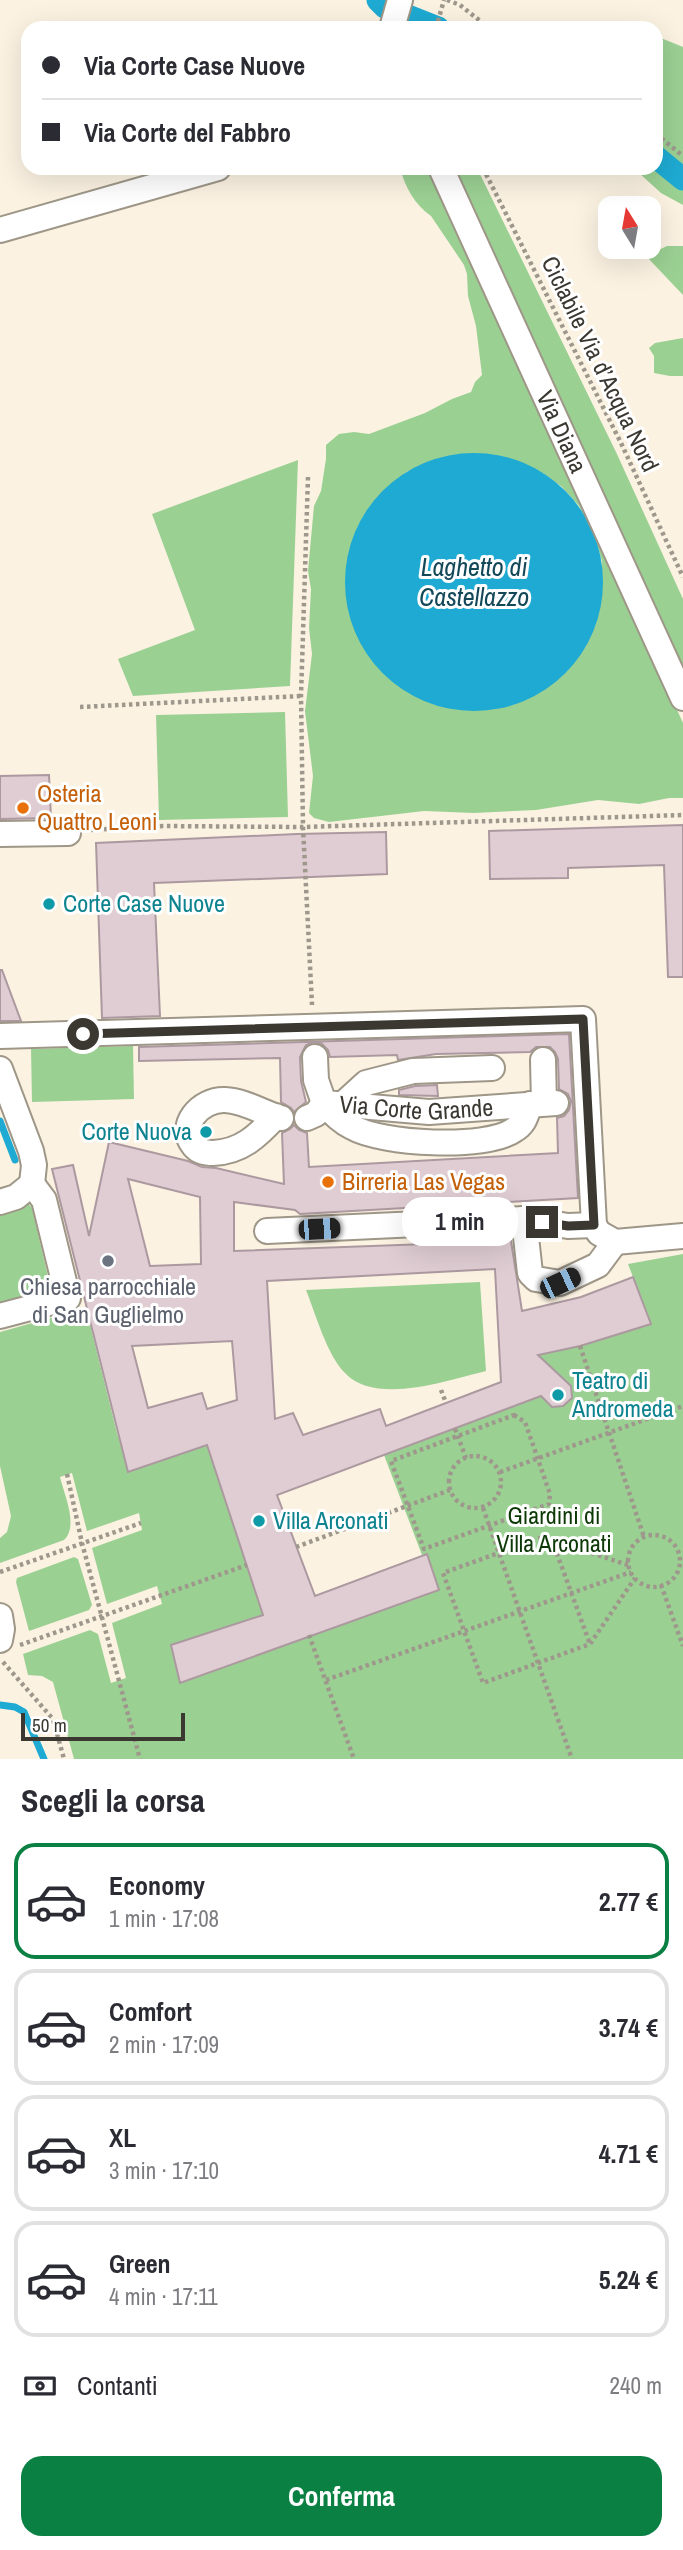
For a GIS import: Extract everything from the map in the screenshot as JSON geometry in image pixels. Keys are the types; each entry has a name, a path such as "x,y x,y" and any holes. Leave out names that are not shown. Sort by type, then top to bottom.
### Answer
{"street":[{"path":"0,230 193,175"},
{"name":"Via Diana","path":"444,175 683,698"},
{"path":"0,834 68,833"},
{"path":"0,1036 313,1029 583,1019 584,1102 594,1225 599,1233 615,1242 683,1236"},
{"name":"Via Corte Grande","path":"315,1057 316,1080 325,1108 429,1112 543,1103"},
{"path":"492,1068 413,1071 366,1083 325,1108 353,1128 370,1135 421,1142 473,1142 502,1137 524,1122 543,1103 543,1060"},
{"path":"0,1069 31,1151 34,1165 32,1185 44,1200 68,1298 0,1316"},
{"path":"421,1142 429,1112"},
{"path":"0,1202 16,1197 32,1185"},
{"path":"267,1231 524,1219 568,1226 594,1225"},
{"path":"524,1219 530,1273 536,1279 560,1283 598,1265 615,1242"},
{"path":"0,1616 5,1643"}],"path":[{"path":"438,21 446,0 460,5 480,21"},
{"path":"663,140 683,156"},
{"name":"Ciclabile Via d’Acqua Nord","path":"487,175 621,443 683,577"},
{"path":"308,477 302,696 303,827 313,1029"},
{"path":"80,707 302,696"},
{"path":"68,833 163,826 303,827 683,815"},
{"path":"580,1346 644,1537"},
{"path":"441,1390 446,1403"},
{"path":"500,1472 683,1406"},
{"path":"514,1415 525,1422 538,1459 550,1494 549,1504 424,1549 391,1461 514,1415"},
{"path":"455,1429 466,1458"},
{"path":"482,1457 489,1460 500,1472 499,1494 483,1508 475,1509 459,1503 450,1490 451,1471 466,1458 482,1457"},
{"path":"66,1474 140,1759"},
{"path":"296,1547 450,1490"},
{"path":"483,1508 572,1759"},
{"path":"0,1573 141,1523"},
{"path":"652,1535 668,1539 678,1552 680,1560 674,1576 661,1585 647,1586 635,1578 628,1565 631,1548 644,1537 652,1535"},
{"path":"628,1565 543,1537 443,1573 483,1683 590,1644 635,1578"},
{"path":"551,1540 590,1644"},
{"path":"5,1643 20,1645 247,1565"},
{"path":"326,1680 631,1572"},
{"path":"661,1585 683,1646"},
{"path":"309,1635 354,1759"},
{"path":"0,1660 53,1719 64,1759"}],"green space":[{"path":"663,39 683,47 683,205 661,193 641,175 663,175"},
{"path":"403,175 438,175 519,356 530,393 683,723 683,798 639,804 598,800 536,810 474,813 424,811 329,822 314,818 309,813 313,776 305,711 312,654 309,628 311,589 308,571 314,506 321,491 326,445 339,434 369,434 425,413 471,392 482,375 464,265 431,216 415,201","holes":["408,471 543,473 562,487 579,506 593,532 602,561 596,624 585,647 567,671 542,691 513,705 357,528 379,496"]},
{"path":"452,175 480,175 616,452 683,599 683,677 595,475"},
{"path":"683,246 683,295 649,259 662,259 662,248"},
{"path":"683,338 683,376 654,373 654,356 649,348 655,343"},
{"path":"298,460 290,686 133,696 118,659 195,630 152,514"},
{"path":"285,712 288,817 159,820 156,715"},
{"path":"133,1046 134,1099 32,1102 31,1049"},
{"path":"29,1204 51,1289 0,1304 0,1211"},
{"name":"Giardini di Villa Arconati","path":"683,1254 683,1759 74,1759 53,1682 42,1676 28,1675 23,1654 90,1630 98,1634 111,1683 126,1678 112,1623 162,1604 157,1586 107,1604 92,1548 142,1530 139,1513 87,1531 72,1473 60,1477 70,1518 70,1527 64,1540 0,1563 0,1538 7,1532 11,1516 0,1466 0,1332 86,1308 129,1471 207,1445 263,1615 171,1645 180,1683 439,1590 426,1554 422,1555 384,1455 528,1401 524,1358 580,1346 651,1324 628,1264"},
{"path":"480,1282 486,1371 413,1388 393,1389 358,1383 345,1373 327,1345 306,1290"},
{"path":"74,1557 78,1559 92,1605 89,1610 29,1631 17,1578"}],"water":[{"name":"Laghetto di Castellazzo","path":"474,453 523,463 545,475 565,491 581,511 593,533 603,582 593,631 581,653 565,673 545,689 523,701 474,711 425,701 403,689 383,673 367,653 355,631 345,582 355,533 367,511 383,491 403,475 425,463"}],"building":[{"path":"49,775 51,818 0,819 0,776"},
{"path":"683,825 683,977 668,977 664,865 568,868 568,878 490,879 489,831"},
{"path":"386,832 387,874 154,883 160,1016 102,1018 96,843"},
{"path":"2,970 21,1021 0,1021"},
{"path":"569,1034 578,1198 300,1214 295,1210 234,1202 234,1251 511,1241 522,1311 581,1297 633,1277 651,1324 580,1346 538,1355 571,1386 572,1398 563,1406 552,1407 541,1396 277,1495 315,1596 427,1554 439,1590 180,1683 171,1645 263,1615 207,1445 128,1472 52,1169 73,1165 89,1236 109,1142 188,1161 202,1167 284,1184 282,1133 294,1125 307,1133 309,1167 558,1153 557,1118 564,1116 569,1110 571,1101 568,1094 559,1089 558,1059 550,1047 536,1047 530,1052 436,1054 398,1060 397,1055 330,1057 322,1044 314,1042 306,1045 300,1057 301,1081 306,1102 294,1112 281,1102 280,1058 139,1061 139,1047","holes":["128,1179 200,1197 201,1264 150,1266","495,1269 501,1382 386,1426 380,1409 303,1435 293,1413 275,1419 267,1281","232,1341 237,1400 207,1409 202,1393 148,1408 132,1346"]},
{"path":"437,1085 438,1096 399,1095 399,1090"}],"waterway":[{"path":"378,0 385,7 420,21"},
{"path":"663,163 683,179"},
{"path":"0,1121 15,1160"},
{"path":"0,1705 15,1707 24,1712 44,1759"}],"place":[{"name":"Osteria Quattro Leoni","path":"23,808"},
{"name":"Corte Case Nuove","path":"49,904"},
{"name":"Corte Nuova","path":"206,1132"},
{"name":"Birreria Las Vegas","path":"328,1182"},
{"name":"Chiesa parrocchiale di San Guglielmo","path":"108,1261"},
{"name":"Teatro di Andromeda","path":"558,1395"},
{"name":"Villa Arconati","path":"259,1521"}],"route":[{"path":"83,1034 583,1019 594,1225 568,1226 542,1222"}]}
